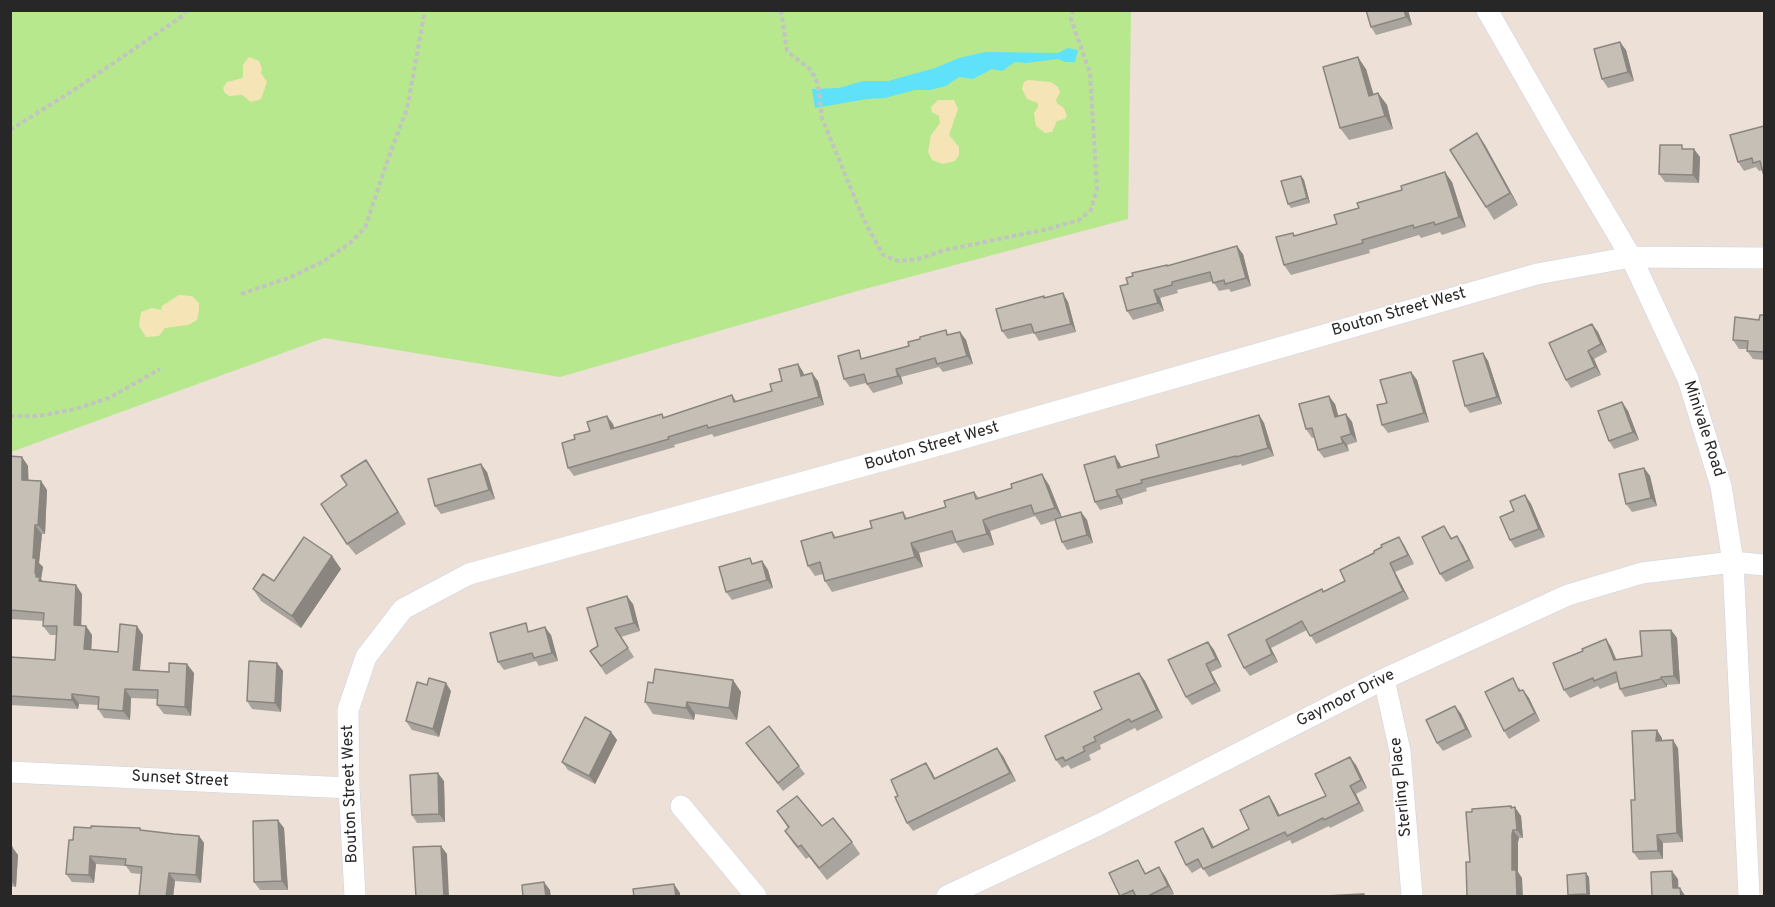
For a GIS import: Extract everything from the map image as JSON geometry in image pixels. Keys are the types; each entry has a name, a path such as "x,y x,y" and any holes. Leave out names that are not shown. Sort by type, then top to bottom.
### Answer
{"street":[{"name":"Minivale Road","path":"1487,10 1631,256 1688,379 1721,486 1733,562 1749,897"},
{"name":"Bouton Street West","path":"355,897 349,788 348,710 366,657 403,609 469,574 969,437 1537,274 1631,256 1764,258"},
{"name":"Gaymoor Drive","path":"947,897 1098,825 1384,679 1568,595 1642,573 1733,562 1764,565"},
{"name":"Sterling Place","path":"1384,679 1400,751 1412,897"},
{"name":"Sunset Street","path":"10,772 349,788"},
{"path":"681,806 756,897"}],"path":[{"path":"10,130 87,81 181,17 187,10"},
{"path":"241,294 291,277 324,261 350,243 365,228 407,109 425,10"},
{"path":"781,10 787,51 811,70 818,84 822,118 863,218 883,255 898,261 918,259 945,250 1048,229 1078,220 1091,210 1097,188 1090,73 1071,19 1073,10"},
{"path":"10,416 39,416 75,409 109,398 160,369"}],"green space":[{"path":"11,11 1131,11 1128,219 857,291 560,377 324,338 11,452"}],"sand":[{"path":"249,57 259,61 262,68 261,73 267,82 261,99 251,102 242,95 229,96 223,88 227,82 243,78 243,65"},
{"path":"1028,80 1051,82 1058,87 1060,92 1056,100 1064,108 1067,116 1057,121 1052,132 1045,133 1036,126 1034,113 1038,103 1027,99 1022,89 1024,82"},
{"path":"938,100 954,100 958,109 949,135 959,147 959,155 955,161 943,164 932,160 928,152 931,135 940,123 939,116 932,112 931,107"},
{"path":"179,295 192,296 199,303 197,320 188,325 165,328 159,336 146,337 139,326 141,312 152,308 161,310 162,306"}],"water":[{"path":"1068,48 1078,50 1075,62 1058,59 1015,62 1002,71 992,69 973,79 959,77 946,86 930,90 915,90 885,98 815,108 812,89 839,88 863,81 888,81 985,52 1058,53"}],"building":[{"path":"1366,10 1404,10 1406,17 1371,27"},
{"path":"1620,42 1628,72 1602,79 1594,49"},
{"path":"1358,57 1369,96 1378,93 1385,116 1340,128 1323,67"},
{"path":"1764,126 1764,176 1760,161 1753,163 1752,158 1738,162 1730,135"},
{"path":"1477,133 1510,193 1486,207 1450,150"},
{"path":"1660,145 1682,145 1682,149 1694,149 1693,175 1659,174"},
{"path":"1445,172 1459,217 1435,225 1434,222 1414,228 1413,225 1362,240 1363,243 1284,265 1276,237 1293,233 1294,236 1337,224 1334,215 1359,208 1357,203 1402,190 1401,186"},
{"path":"1301,176 1307,198 1288,204 1281,181"},
{"path":"1237,246 1246,278 1225,284 1224,280 1213,283 1210,272 1172,282 1172,285 1154,290 1158,303 1127,311 1120,286 1128,284 1126,278 1133,276 1132,273 1167,266"},
{"path":"1063,293 1071,324 1034,333 1031,324 1002,331 996,309"},
{"path":"1760,315 1764,315 1764,352 1747,351 1748,341 1733,340 1735,317 1759,320"},
{"path":"1592,324 1601,344 1588,351 1595,367 1566,380 1549,343"},
{"path":"946,330 947,335 960,332 967,356 937,364 935,358 896,369 898,376 867,384 864,374 844,379 838,356 859,350 861,359 909,346 908,342"},
{"path":"1483,353 1497,397 1465,406 1453,361"},
{"path":"798,364 801,376 812,373 819,397 708,428 707,425 668,437 669,439 568,468 562,443 575,439 574,435 590,431 587,422 607,416 611,429 662,414 663,418 732,395 734,402 772,391 770,384 782,381 779,369"},
{"path":"1411,372 1424,413 1382,425 1377,405 1387,403 1380,380"},
{"path":"1329,396 1335,417 1346,414 1351,434 1341,437 1343,443 1318,450 1312,428 1306,429 1299,404"},
{"path":"1622,402 1633,432 1609,441 1598,411"},
{"path":"1259,415 1268,448 1141,480 1142,483 1116,490 1118,496 1095,502 1084,465 1115,456 1118,468 1159,457 1156,445"},
{"path":"10,456 22,457 22,480 41,481 33,558 36,558 36,577 40,577 39,581 76,585 74,625 86,626 84,649 118,652 120,624 137,626 133,670 169,672 169,663 187,664 185,707 157,705 158,690 125,689 123,711 98,709 99,697 72,694 72,700 10,696 10,657 55,660 57,626 43,626 44,613 10,610"},
{"path":"366,460 398,512 347,544 321,504 347,485 341,476"},
{"path":"481,464 489,490 435,506 428,479"},
{"path":"1644,468 1651,498 1626,504 1619,474"},
{"path":"1042,474 1055,508 1034,514 1031,505 994,516 983,520 987,534 956,542 952,531 911,543 915,557 825,581 820,562 808,566 801,541 832,532 834,538 872,528 870,521 903,512 905,519 946,507 944,501 974,492 976,499 1012,488 1011,484"},
{"path":"1525,495 1539,529 1510,540 1500,517 1514,511 1510,501"},
{"path":"1081,512 1087,535 1062,542 1055,519"},
{"path":"1444,526 1451,539 1457,536 1469,560 1440,574 1422,537"},
{"path":"304,537 332,556 292,616 253,589 263,574 274,581"},
{"path":"1399,537 1408,555 1390,563 1403,591 1310,636 1302,621 1266,640 1272,654 1244,668 1228,635 1322,589 1323,592 1345,581 1340,570 1374,553 1382,547 1381,545"},
{"path":"750,558 752,564 762,561 767,580 726,592 719,567"},
{"path":"627,596 634,623 615,628 628,648 601,666 590,651 598,646 587,608"},
{"path":"526,623 528,632 545,627 552,653 534,658 532,653 498,662 490,633"},
{"path":"1671,630 1674,676 1661,677 1661,679 1620,689 1616,672 1594,681 1593,678 1564,690 1553,663 1606,639 1614,660 1642,656 1640,631"},
{"path":"1208,642 1216,659 1206,664 1215,683 1186,697 1168,660"},
{"path":"249,661 277,663 275,703 247,701"},
{"path":"655,669 733,680 729,708 687,702 686,708 645,702 648,682 653,683"},
{"path":"1139,673 1157,710 1131,722 1129,719 1094,737 1096,741 1083,747 1085,751 1065,761 1063,757 1056,760 1045,736 1102,709 1094,692"},
{"path":"429,678 446,683 433,729 406,721 417,682 427,685"},
{"path":"1513,678 1519,691 1523,690 1535,713 1504,731 1485,692"},
{"path":"1455,706 1466,729 1437,743 1426,720"},
{"path":"585,717 611,732 589,776 562,762"},
{"path":"769,726 799,766 778,783 746,743"},
{"path":"1657,730 1656,741 1673,740 1677,833 1657,835 1658,851 1633,852 1631,800 1635,800 1632,731"},
{"path":"997,748 1010,773 907,823 895,797 898,796 891,780 926,763 934,779"},
{"path":"1350,757 1361,780 1350,786 1359,803 1287,836 1285,832 1203,869 1198,859 1186,865 1175,842 1203,828 1212,848 1249,829 1240,810 1269,796 1278,816 1326,796 1315,774"},
{"path":"438,773 439,814 412,815 410,775"},
{"path":"797,796 822,826 833,818 852,842 819,868 801,845 798,847 785,831 789,827 777,811"},
{"path":"1511,806 1511,808 1515,807 1517,830 1513,830 1512,834 1512,870 1516,870 1517,897 1467,897 1466,862 1470,862 1466,812 1472,812 1472,809"},
{"path":"278,820 282,881 254,882 253,821"},
{"path":"91,826 140,828 140,830 199,836 196,875 169,873 166,897 139,897 142,867 125,865 126,859 90,856 89,875 66,874 69,840 73,840 74,827 91,828"},
{"path":"441,846 444,897 416,897 413,847"},
{"path":"1138,860 1145,874 1159,867 1168,886 1146,897 1136,897 1133,890 1120,896 1109,873"},
{"path":"1672,871 1673,888 1680,888 1681,897 1652,897 1651,872"},
{"path":"1586,873 1587,894 1568,895 1567,875"},
{"path":"544,882 546,897 523,897 522,885"},
{"path":"674,884 676,897 634,897 633,889"},
{"path":"1364,894 1364,897 1324,896"}]}
